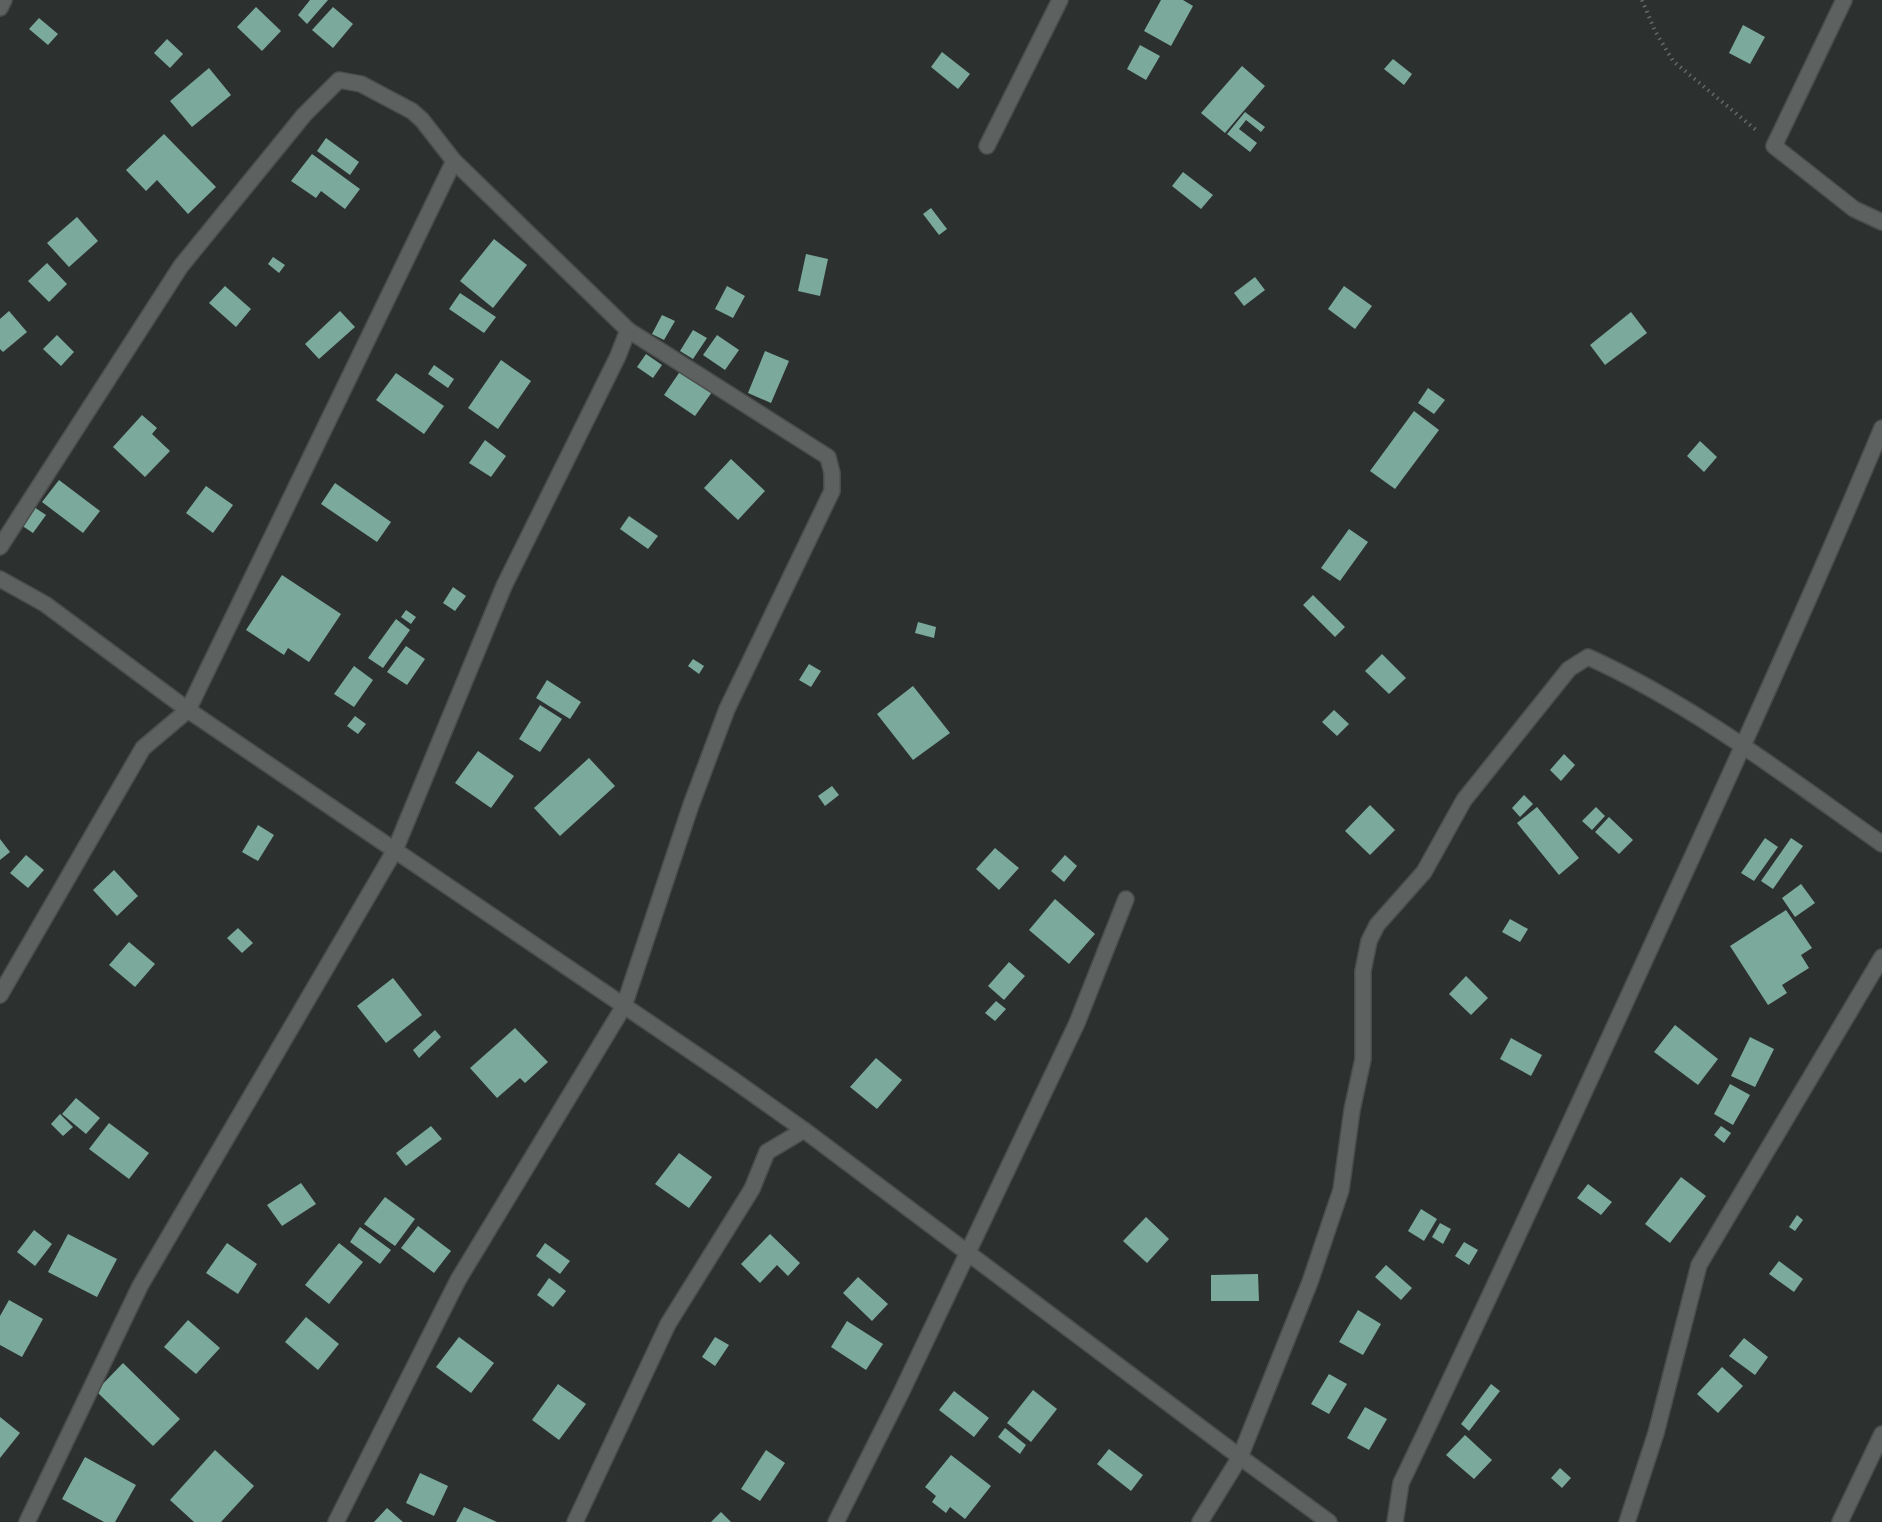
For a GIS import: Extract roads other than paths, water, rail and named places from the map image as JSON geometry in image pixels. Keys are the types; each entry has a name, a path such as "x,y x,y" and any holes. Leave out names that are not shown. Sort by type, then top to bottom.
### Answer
{"street":[{"path":"0,8 4,0"},
{"path":"987,146 1060,0"},
{"path":"1844,0 1774,146 1854,209 1882,222"},
{"path":"0,548 181,266 304,115 339,80 361,84 412,111 422,120 454,161 628,330 828,457 832,472 832,491 728,708 691,805 624,1006 458,1280 336,1522"},
{"path":"0,995 143,748 188,710 454,161"},
{"path":"27,1522 140,1286 395,850 504,586 618,356 628,330"},
{"path":"1395,1522 1401,1483 1530,1212 1743,746 1882,428"},
{"path":"0,579 45,604 188,710 804,1130 1329,1522"},
{"path":"1200,1522 1240,1457 1310,1281 1341,1190 1352,1110 1363,1059 1363,971 1369,941 1377,925 1424,872 1464,800 1569,669 1588,657 1613,668 1743,746 1882,844"},
{"path":"836,1522 901,1394 1077,1023 1126,899"},
{"path":"1627,1522 1656,1433 1699,1265 1882,957"},
{"path":"575,1522 668,1324 752,1189 767,1152 804,1130"},
{"path":"1840,1522 1882,1434"}]}
